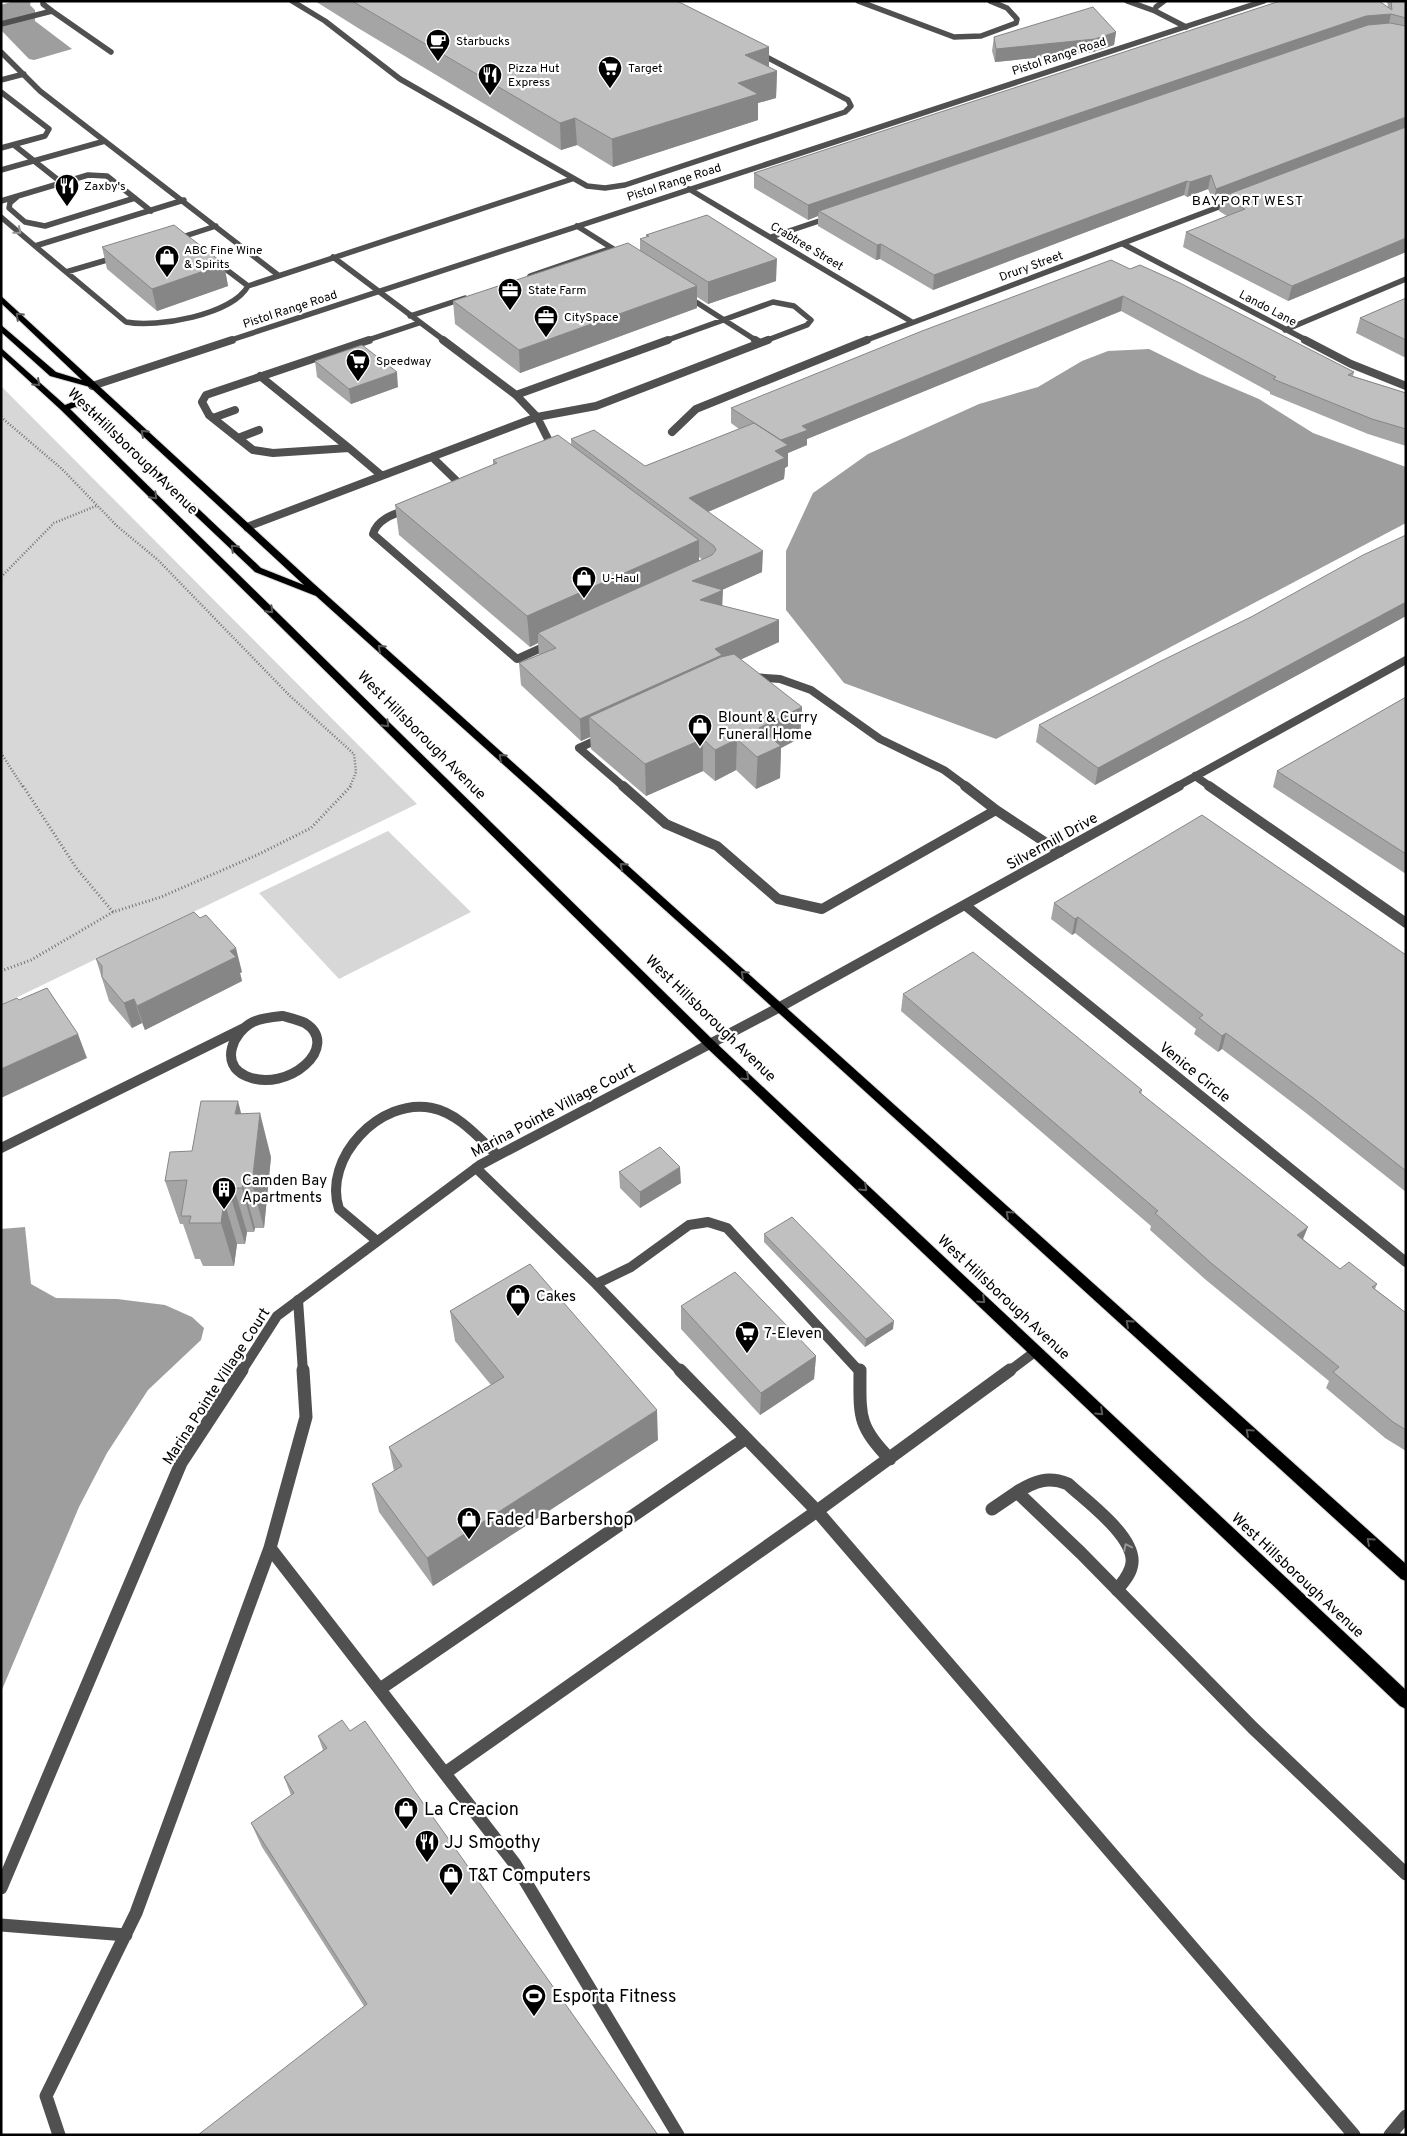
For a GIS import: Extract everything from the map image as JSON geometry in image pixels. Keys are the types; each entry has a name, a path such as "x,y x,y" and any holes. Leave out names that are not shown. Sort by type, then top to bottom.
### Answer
{"main road":[{"name":"West Hillsborough Avenue","path":"1,298 92,386 247,527 1406,1574"},
{"path":"1,327 53,374 92,386"},
{"name":"West Hillsborough Avenue","path":"1,350 64,408 710,1044 1406,1701"},
{"path":"64,408 75,404 86,407 258,570 322,595"}],"street":[{"path":"43,1 43,4 52,11 111,52"},
{"path":"292,1 325,21 400,79 572,179 587,186 605,188 625,185 845,112 850,106 848,100 751,49"},
{"path":"858,1 954,37 981,36 1016,24 1017,19 1007,8 990,1"},
{"path":"1127,1 1155,11 1186,27"},
{"path":"1155,11 1156,7 1164,1"},
{"name":"Pistol Range Road","path":"92,386 1264,1"},
{"path":"1,24 52,11"},
{"path":"1,52 40,91 184,200 278,275"},
{"path":"1,80 24,74"},
{"path":"1,92 49,129 45,136 1,148"},
{"path":"1,170 105,141"},
{"path":"14,145 62,183"},
{"path":"1,202 88,175 107,176 151,210"},
{"path":"1,217 126,322 142,326 161,325 233,302 243,295 248,286 278,275 572,179"},
{"name":"Crabtree Street","path":"689,190 912,322"},
{"path":"17,196 10,203 9,208 24,223 45,226 135,198"},
{"name":"Drury Street","path":"672,432 696,409 912,322 1242,198"},
{"path":"35,246 184,200"},
{"path":"771,237 837,215"},
{"path":"164,242 216,226"},
{"path":"577,226 628,258"},
{"path":"182,237 190,242"},
{"name":"Lando Lane","path":"1123,244 1351,364 1406,386"},
{"path":"520,279 612,248"},
{"path":"66,272 128,253"},
{"path":"333,257 516,395 537,417 556,455 547,458"},
{"path":"211,258 248,286"},
{"path":"1286,330 1406,280"},
{"path":"676,289 760,342"},
{"path":"410,316 474,295"},
{"path":"247,527 537,417 596,406 807,324 811,320 808,315 791,305 773,302 516,395"},
{"path":"349,448 273,453 253,450 213,418 202,402 206,395 419,323"},
{"path":"260,376 381,475"},
{"path":"270,398 282,394"},
{"path":"213,418 235,410"},
{"path":"294,417 305,412"},
{"path":"238,438 258,430"},
{"path":"432,457 465,489"},
{"path":"457,492 474,485"},
{"path":"414,507 389,516 374,527 373,534 517,659 561,639"},
{"name":"Silvermill Drive","path":"710,1044 1406,660"},
{"path":"738,678 748,676 780,679 811,690 880,739 944,770 996,810 1060,852"},
{"path":"614,732 579,748 666,824 718,846 778,899 822,909 996,810"},
{"path":"1195,776 1406,923"},
{"name":"Venice Circle","path":"965,905 1406,1262"},
{"path":"1,1148 244,1028 269,1017 296,1019 307,1024 315,1032 318,1042 316,1053 300,1071 287,1078 257,1080 244,1076 234,1068 230,1058 230,1048 235,1037 244,1028"},
{"name":"Marina Pointe Village Court","path":"1,1888 181,1463 277,1316 476,1168 710,1044"},
{"path":"377,1241 338,1208 333,1182 340,1162 360,1135 385,1115 411,1107 432,1107 457,1118 497,1156"},
{"path":"476,1168 596,1284 817,1511 1354,2135"},
{"path":"596,1284 630,1267 690,1225 708,1222 727,1228 860,1370 860,1414 871,1440 890,1459"},
{"path":"59,2135 46,2096 140,1904 270,1548 306,1417 298,1300"},
{"path":"446,1774 890,1459 1036,1351"},
{"path":"380,1689 746,1439"},
{"path":"992,1509 1036,1480 1047,1478 1068,1484 1120,1534 1129,1546 1132,1560 1131,1570 1117,1590"},
{"path":"1018,1492 1253,1728 1406,1874"},
{"path":"270,1548 515,1864 678,2135"},
{"path":"1,1925 126,1935"},
{"path":"1390,2135 1406,2116"}],"path":[{"path":"1,417 62,470 96,506 158,560 210,616 277,683 354,754 356,772 349,790 311,828 257,855 161,897 113,912 31,960 1,971"},
{"path":"1,577 54,523 96,506"},
{"path":"1,753 77,869 113,912"}],"shaded area":[{"path":"14,1 31,1 30,5 35,10 35,21 72,49 34,60 29,59 1,30 1,5"},
{"path":"1149,349 1200,374 1259,399 1313,433 1406,467 1406,523 996,739 844,683 786,610 786,551 813,493 868,454 979,404 1038,387 1082,361 1108,351"},
{"path":"1,386 417,804 1,1005"},
{"path":"388,831 471,912 339,979 259,893"},
{"path":"25,1227 31,1284 56,1298 117,1299 165,1305 192,1317 204,1328 201,1340 148,1390 107,1453 79,1507 1,1692 1,1229"}],"building":[{"name":"Target","path":"352,1 677,1 769,47 745,55 777,71 738,83 758,94 612,139 575,118 560,123"},
{"path":"1280,1 1379,1 1392,10 1391,1 1406,1 1406,18 1391,14 1366,16 808,205 754,173"},
{"path":"1093,7 1116,32 1095,39 996,49 994,37"},
{"path":"1390,23 1406,26 1406,117 1216,189 1211,175 1190,182 1187,181 934,275 881,244 877,245 819,211 1368,25"},
{"path":"1406,127 1406,238 1292,286 1186,232 1245,209 1221,197"},
{"path":"707,215 777,259 708,282 640,239 649,236 646,235"},
{"path":"174,225 224,264 152,289 102,247"},
{"path":"628,243 697,286 519,350 453,301"},
{"path":"1111,260 1130,269 1140,265 1180,283 1354,372 1348,375 1406,393 1406,429 1372,419 1273,379 1276,377 1123,296 802,426 808,430 781,440 731,408 922,331"},
{"path":"1406,298 1406,340 1360,318"},
{"path":"362,345 397,372 349,389 315,361"},
{"path":"754,423 788,445 775,451 785,458 689,498 763,551 692,581 723,590 700,600 779,620 715,649 722,655 580,719 519,663 556,648 538,633 712,555 716,550 714,546 571,439 594,430 645,466"},
{"path":"558,435 699,540 527,616 395,505 497,463 493,460"},
{"path":"1406,535 1406,602 1098,768 1039,725 1159,662 1251,617 1363,555"},
{"path":"734,654 802,707 759,728 781,746 757,757 737,739 715,750 703,739 645,764 589,717 721,657"},
{"path":"1406,697 1406,854 1277,771"},
{"path":"1202,815 1406,955 1406,1171 1312,1097 1226,1033 1222,1036 1199,1018 1203,1015 1078,917 1075,919 1054,903"},
{"path":"194,912 200,918 206,915 236,948 230,951 236,957 137,1006 134,999 124,1003 102,977 102,966 96,959"},
{"path":"973,952 1142,1090 1139,1092 1308,1227 1297,1235 1340,1269 1349,1262 1377,1284 1372,1287 1406,1313 1406,1430 1393,1422 1333,1372 1339,1367 1211,1263 1155,1213 1158,1211 903,994"},
{"path":"47,988 78,1034 1,1069 1,1005 17,998 19,1000"},
{"path":"201,1101 238,1101 235,1114 260,1113 252,1184 243,1185 242,1188 234,1188 232,1201 224,1201 221,1223 189,1223 191,1216 181,1216 187,1180 165,1181 170,1152 192,1151"},
{"path":"660,1147 680,1167 640,1192 619,1172"},
{"name":"7-Eleven","path":"792,1217 894,1321 866,1339 764,1234"},
{"path":"530,1264 657,1410 427,1558 372,1484 402,1466 389,1447 504,1377 450,1311"},
{"name":"7-Eleven","path":"735,1272 816,1356 761,1393 681,1306"},
{"path":"342,1720 350,1731 365,1721 658,2135 198,2135 367,2004 251,1823 294,1793 284,1777 327,1748 318,1736"}],"place":[{"name":"Starbucks","path":"438,62"},
{"name":"Target","path":"610,89"},
{"name":"Pizza Hut Express","path":"490,96"},
{"name":"Zaxby's","path":"67,207"},
{"name":"ABC Fine Wine & Spirits","path":"167,278"},
{"name":"State Farm","path":"510,311"},
{"name":"CitySpace","path":"546,338"},
{"name":"Speedway","path":"358,382"},
{"name":"U-Haul","path":"584,599"},
{"name":"Blount & Curry Funeral Home","path":"700,747"},
{"name":"Camden Bay Apartments","path":"224,1210"},
{"name":"Cakes","path":"518,1317"},
{"name":"7-Eleven","path":"747,1354"},
{"name":"Faded Barbershop","path":"469,1540"},
{"name":"La Creacion","path":"406,1830"},
{"name":"JJ Smoothy","path":"427,1863"},
{"name":"T&T Computers","path":"451,1896"},
{"name":"Esporta Fitness","path":"534,2017"}],"district":[{"name":"BAYPORT WEST","path":"1248,200"}]}
